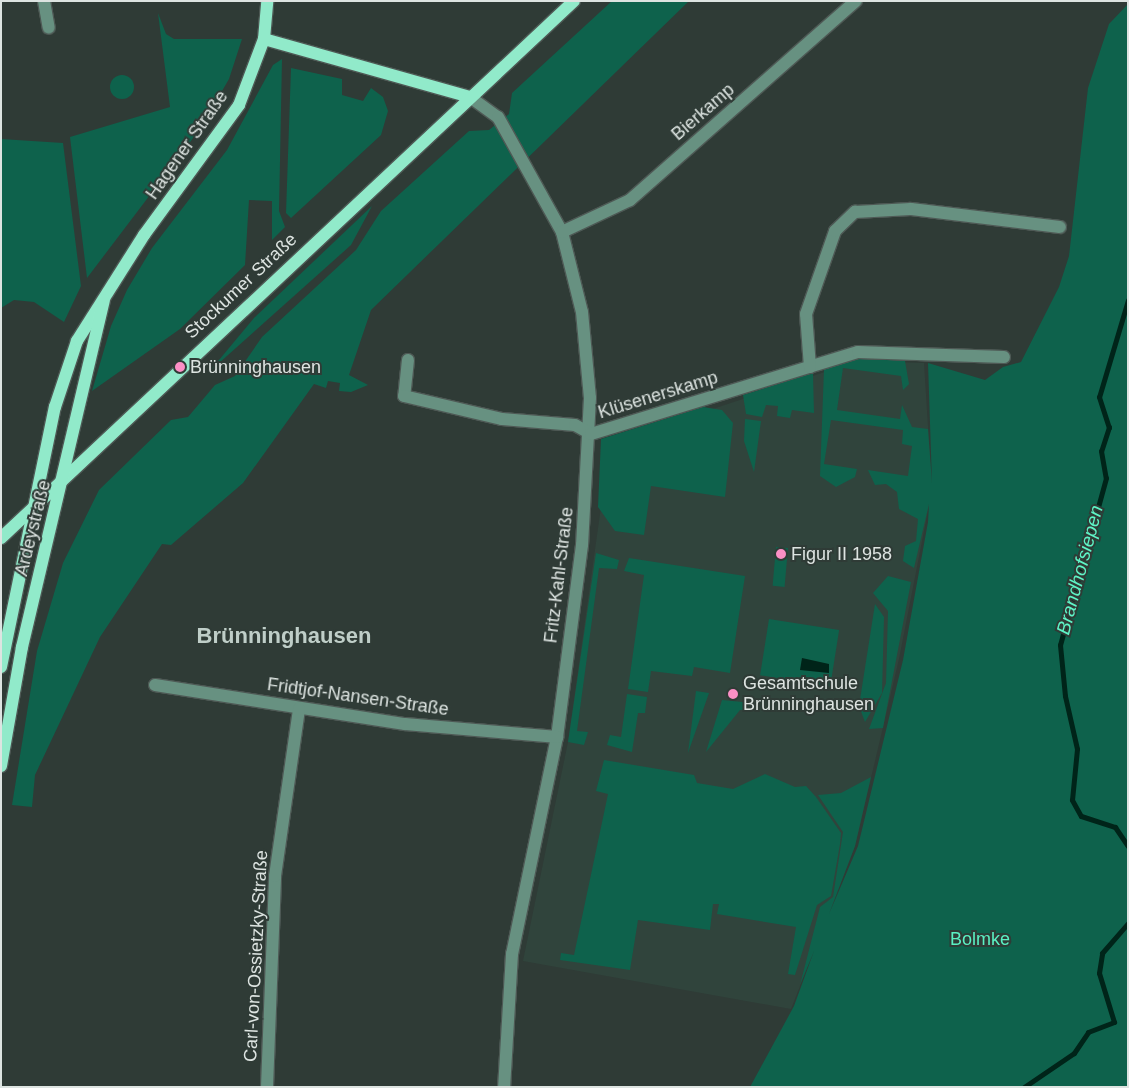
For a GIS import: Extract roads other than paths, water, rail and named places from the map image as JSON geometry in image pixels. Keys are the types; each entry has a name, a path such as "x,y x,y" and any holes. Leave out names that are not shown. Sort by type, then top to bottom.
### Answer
{"main road":[{"name":"Hagener Straße","path":"37,501 67,369 77,341 105,296 234,112 264,38 267,1"},
{"name":"Stockumer Straße","path":"1,538 65,474 574,1"},
{"path":"264,38 470,97"},
{"name":"Hagener Straße","path":"65,474 105,296"},
{"name":"Ardeystraße","path":"1,766 22,647 65,474"},
{"name":"Ardeystraße","path":"1,667 37,501"}],"street":[{"path":"44,1 49,28"},
{"name":"Bierkamp","path":"562,232 630,200 856,1"},
{"name":"Fritz-Kahl-Straße","path":"470,97 498,117 562,232 583,321 591,434 582,545 557,737 512,954 504,1087"},
{"path":"810,367 806,314 835,231 855,212 911,209 1060,226"},
{"name":"Klüsenerskamp","path":"408,360 404,396 502,419 576,425 591,434 858,352 1004,357"},
{"name":"Fridtjof-Nansen-Straße","path":"155,685 404,724 557,737"},
{"name":"Carl-von-Ossietzky-Straße","path":"267,1087 274,876 299,709"}],"waterway":[{"name":"Brandhofsiepen","path":"1128,300 1099,397 1109,427 1101,451 1106,478 1060,645 1065,696 1077,749 1072,800 1081,816 1115,827 1128,846"},
{"name":"Brandhofsiepen","path":"1024,1087 1074,1053 1088,1032 1114,1022 1099,973 1102,953 1128,923"}],"place":[{"name":"Brünninghausen","path":"180,367"},
{"name":"Figur II 1958","path":"781,554"},
{"name":"Gesamtschule Brünninghausen","path":"733,694"}],"district":[{"name":"Brünninghausen","path":"284,636"}],"park label":[{"name":"Bolmke","path":"980,939"}]}
